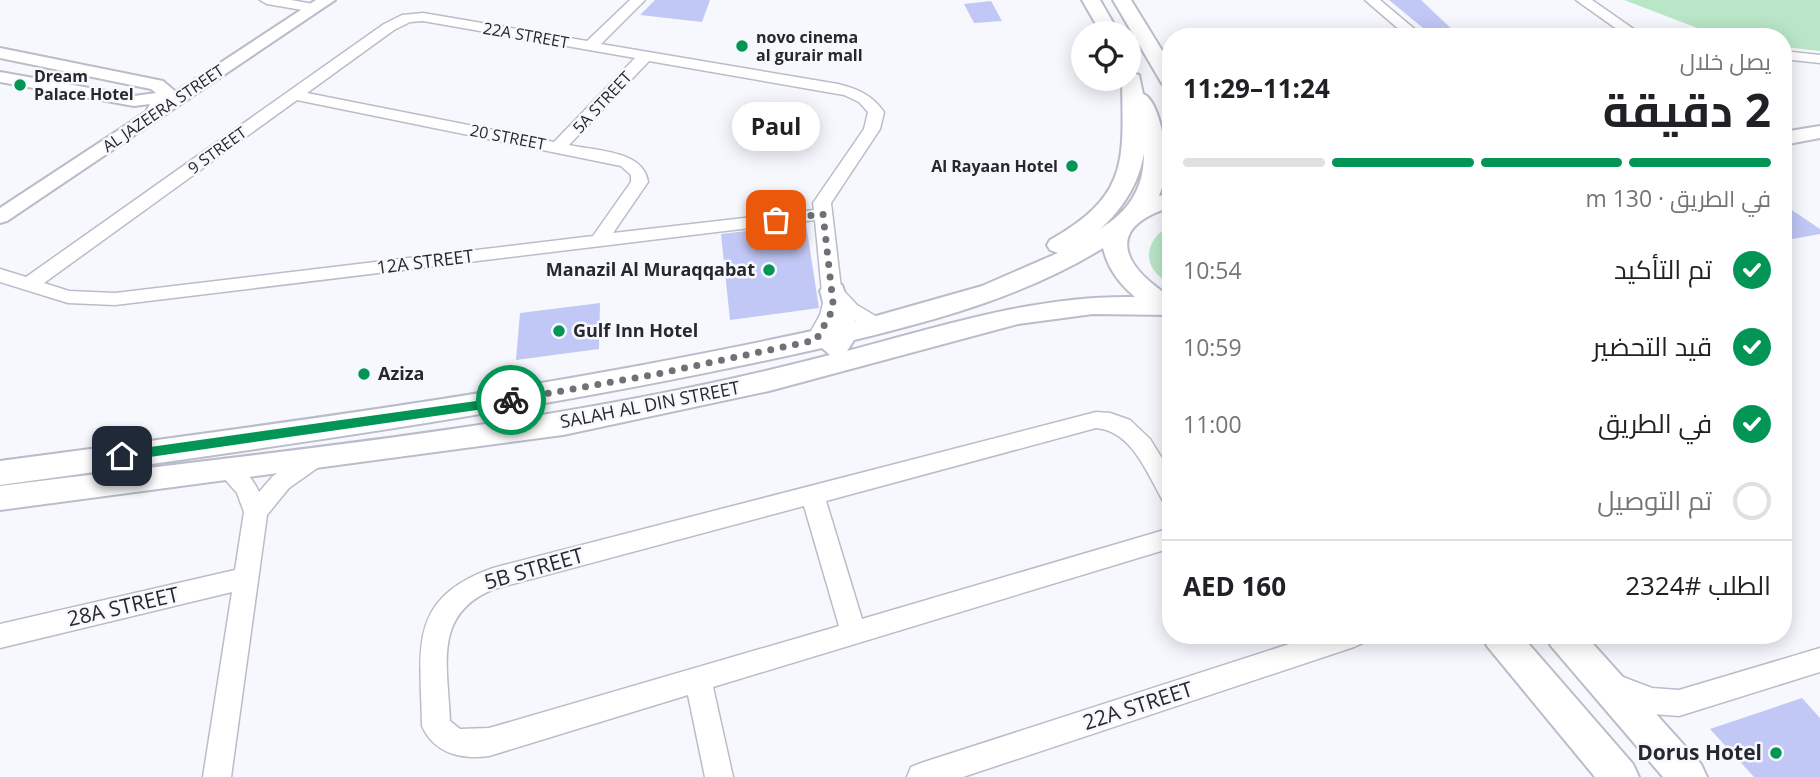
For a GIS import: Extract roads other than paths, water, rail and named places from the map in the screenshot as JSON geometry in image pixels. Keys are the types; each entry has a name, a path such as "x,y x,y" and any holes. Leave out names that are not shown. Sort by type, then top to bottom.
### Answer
{"main road":[{"path":"1091,0 1103,21"},
{"path":"1122,0 1162,67"},
{"path":"940,310 987,280 1065,242 1104,212 1127,177 1133,155 1131,91"},
{"path":"1137,91 1149,120 1157,150 1154,181 1140,209"},
{"path":"1792,137 1820,132"},
{"path":"1792,150 1820,145"},
{"path":"1140,209 1162,203"},
{"name":"SALAH AL DIN STREET","path":"0,472 520,399 657,374 845,334 940,310 1048,270 1118,228 1140,209"},
{"path":"1118,228 1114,241 1120,269 1132,284 1162,304"},
{"path":"668,403 695,386 827,352 836,347 845,334 833,290"},
{"name":"SALAH AL DIN STREET","path":"0,498 515,431 668,403 835,365 1018,315 1093,305 1162,308"},
{"path":"1507,644 1620,777"},
{"path":"1571,644 1688,777"}],"street":[{"path":"267,0 316,4"},
{"path":"589,47 638,0"},
{"path":"1372,0 1407,28"},
{"path":"1583,0 1624,28"},
{"name":"AL JAZEERA STREET","path":"0,207 215,66 316,4"},
{"name":"AL JAZEERA STREET","path":"0,217 316,4"},
{"name":"22A STREET","path":"407,18 430,18 838,89 863,97 876,112 876,120 823,200 823,214"},
{"name":"9 STREET","path":"28,285 394,23 407,18"},
{"path":"0,53 157,85 166,91 169,97"},
{"path":"1792,56 1820,58"},
{"name":"5A STREET","path":"559,147 644,57"},
{"path":"94,72 163,80 190,76 215,66"},
{"path":"0,75 93,92 106,90 115,84 112,80 72,68"},
{"path":"0,75 134,101 169,97 192,89"},
{"path":"58,88 64,93 107,106 116,118 112,133"},
{"name":"20 STREET","path":"293,95 627,162 639,174 637,190 599,241"},
{"path":"73,168 83,158 162,105 169,97"},
{"path":"816,340 830,315 833,290 823,214"},
{"name":"12A STREET","path":"0,277 68,297 115,299 823,214"},
{"path":"833,290 850,310 877,326"},
{"name":"5B STREET","path":"1162,480 1129,429 1105,419 479,583 454,600 444,611 434,638 436,726 444,737 457,743 472,745 489,742 1162,541"},
{"path":"217,777 256,512 281,482 315,458"},
{"path":"227,469 246,488 256,512"},
{"path":"812,494 855,633"},
{"name":"28A STREET","path":"0,636 246,578"},
{"name":"22A STREET","path":"921,777 978,768 1329,644"},
{"path":"1599,677 1625,692 1653,701 1679,703 1820,660"},
{"path":"698,680 719,777"}],"place":[{"name":"novo cinema al gurair mall","path":"742,46"},
{"name":"Dream Palace Hotel","path":"20,85"},
{"name":"Al Rayaan Hotel","path":"1072,166"},
{"name":"Paul","path":"776,220"},
{"name":"Manazil Al Muraqqabat","path":"769,270"},
{"name":"Gulf Inn Hotel","path":"559,331"},
{"name":"Aziza","path":"364,374"},
{"name":"Dorus Hotel","path":"1776,753"}]}
